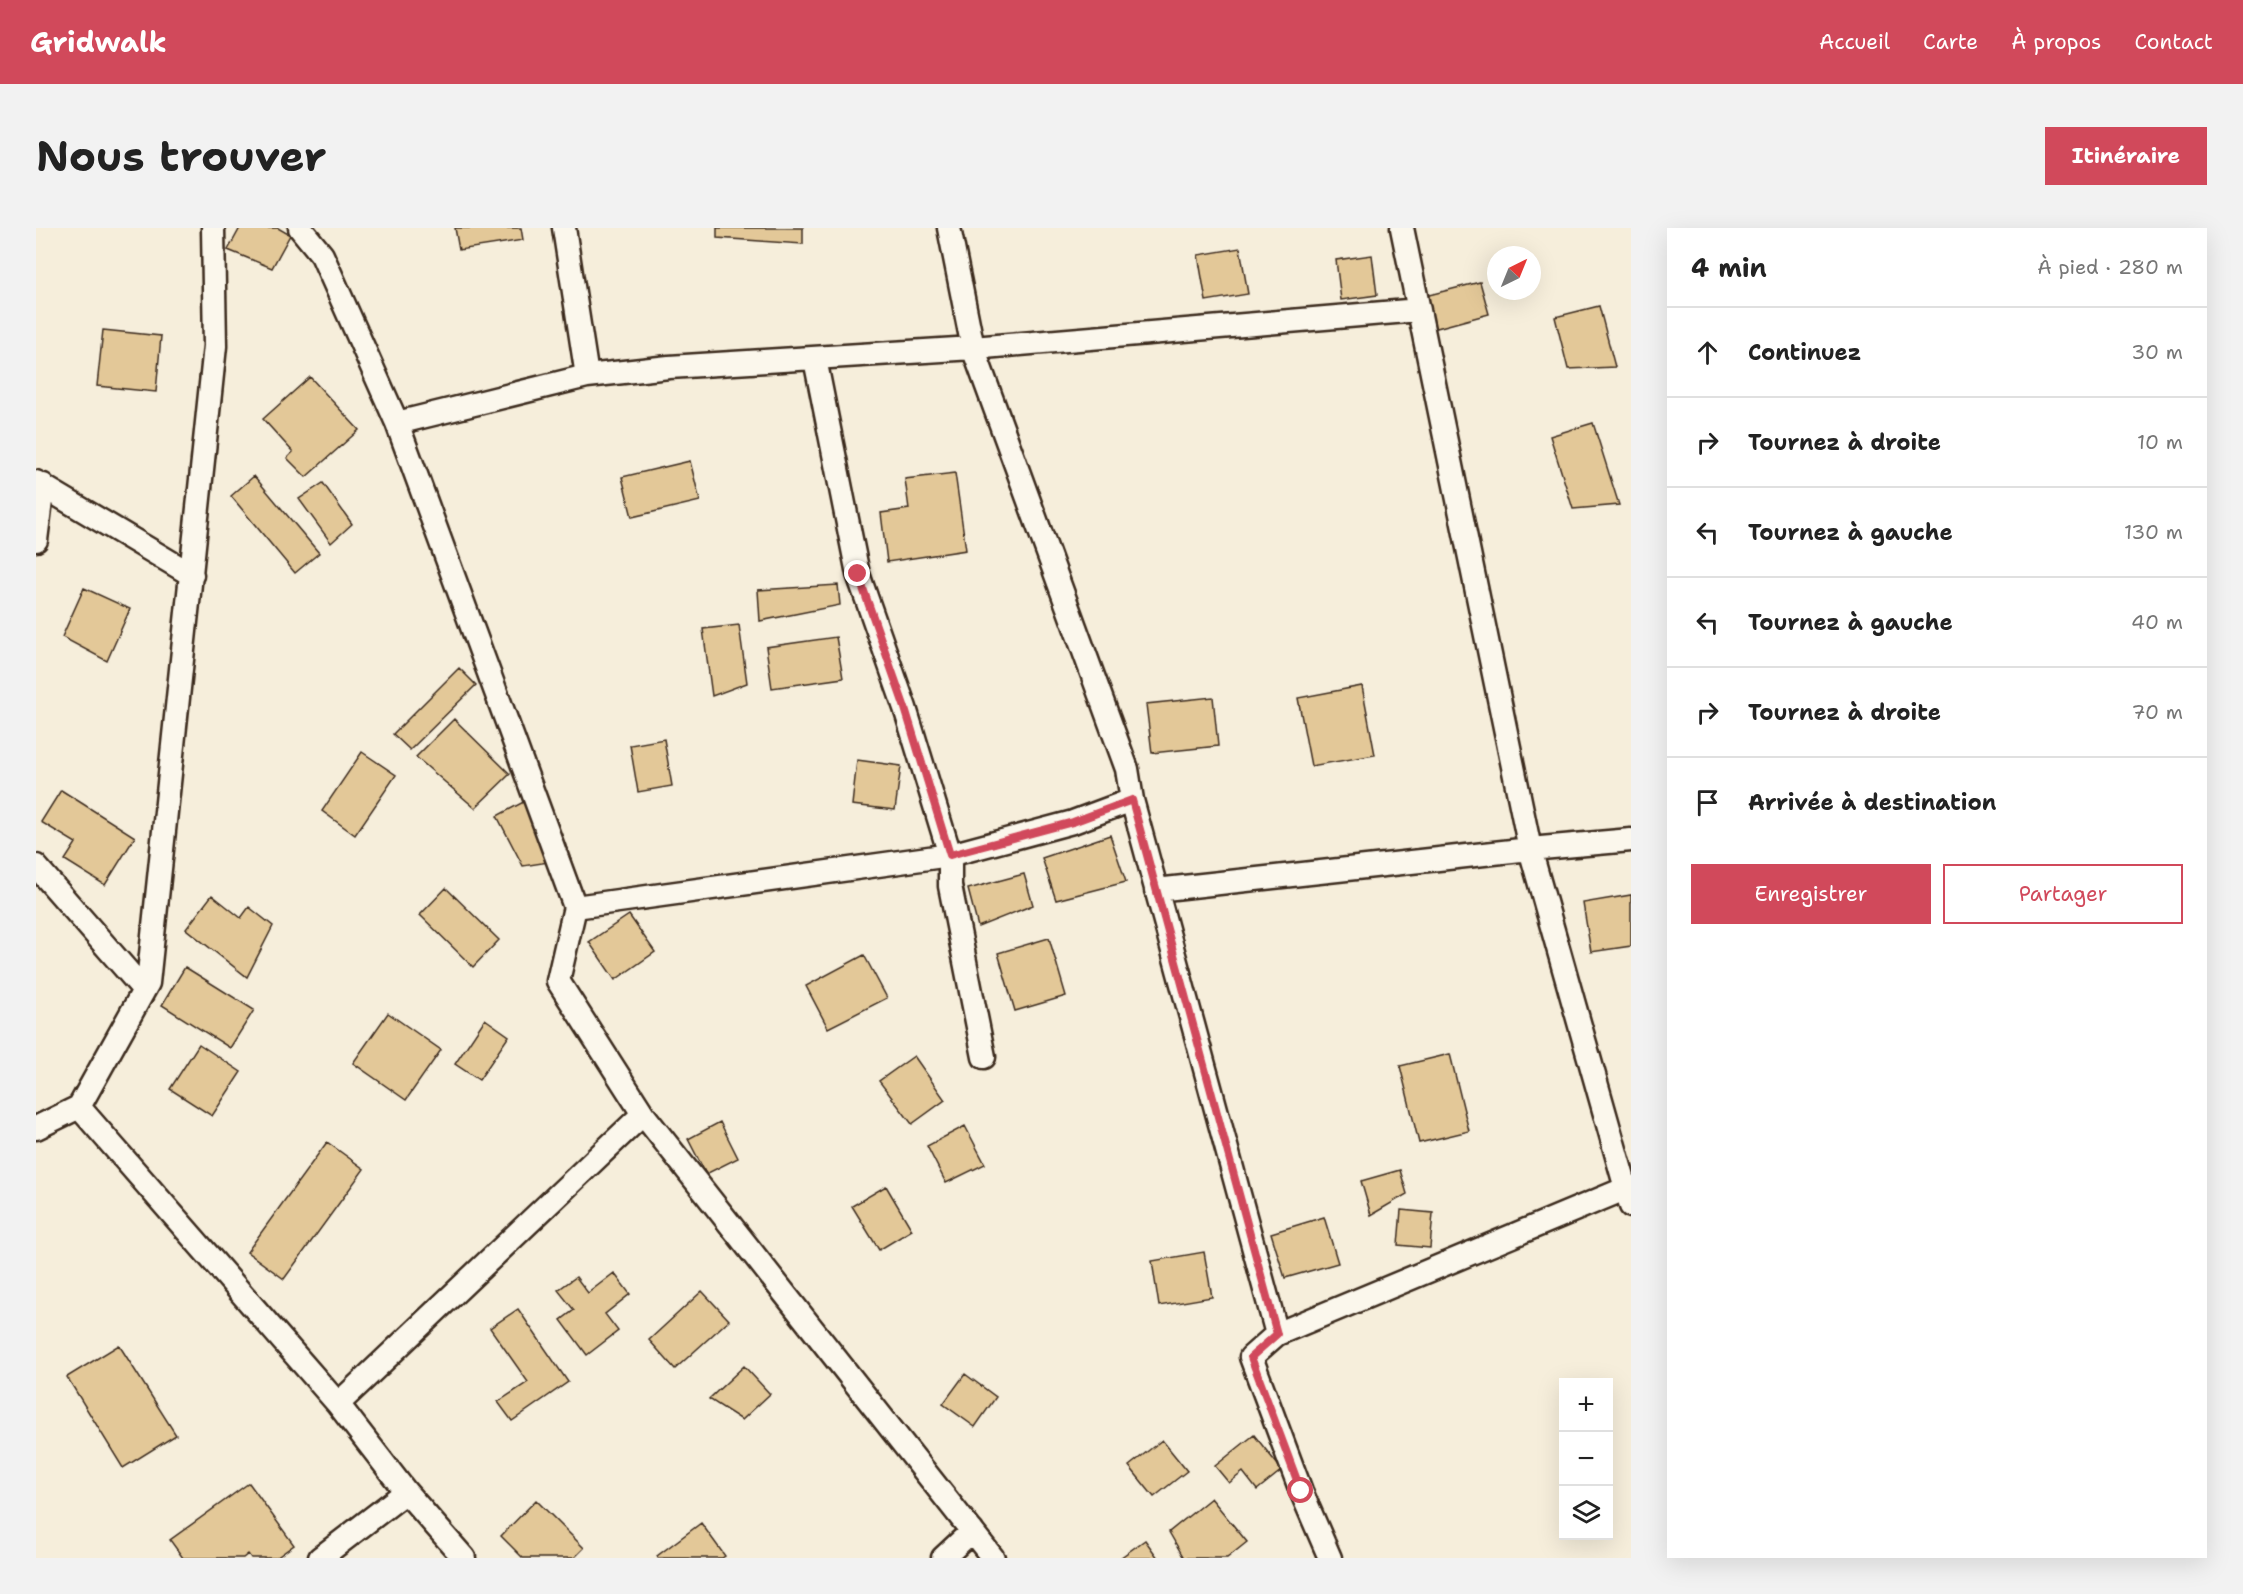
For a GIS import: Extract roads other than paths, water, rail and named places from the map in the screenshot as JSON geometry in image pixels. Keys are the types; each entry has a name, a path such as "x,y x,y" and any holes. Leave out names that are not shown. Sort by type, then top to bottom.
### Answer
{"street":[{"path":"36,1128 79,1107 148,984 215,346 213,228"},
{"path":"300,228 322,255 397,423 575,907 558,981 643,1114 993,1558"},
{"path":"564,228 587,376"},
{"path":"950,228 973,348 1127,769 1132,800 1277,1334"},
{"path":"1330,1558 1301,1491 1251,1357 1277,1334 1629,1197 1530,849 1402,228"},
{"path":"397,423 587,376 669,367 973,348 1419,310"},
{"path":"815,359 858,574 905,708 950,855 950,886 984,1057"},
{"path":"36,540 39,483 192,575"},
{"path":"575,907 950,855 1073,822 1132,800"},
{"path":"1156,890 1631,840"},
{"path":"36,867 144,990"},
{"path":"79,1107 338,1404 406,1492 464,1558"},
{"path":"338,1404 643,1114"},
{"path":"321,1558 406,1492"},
{"path":"943,1558 972,1532"}]}
